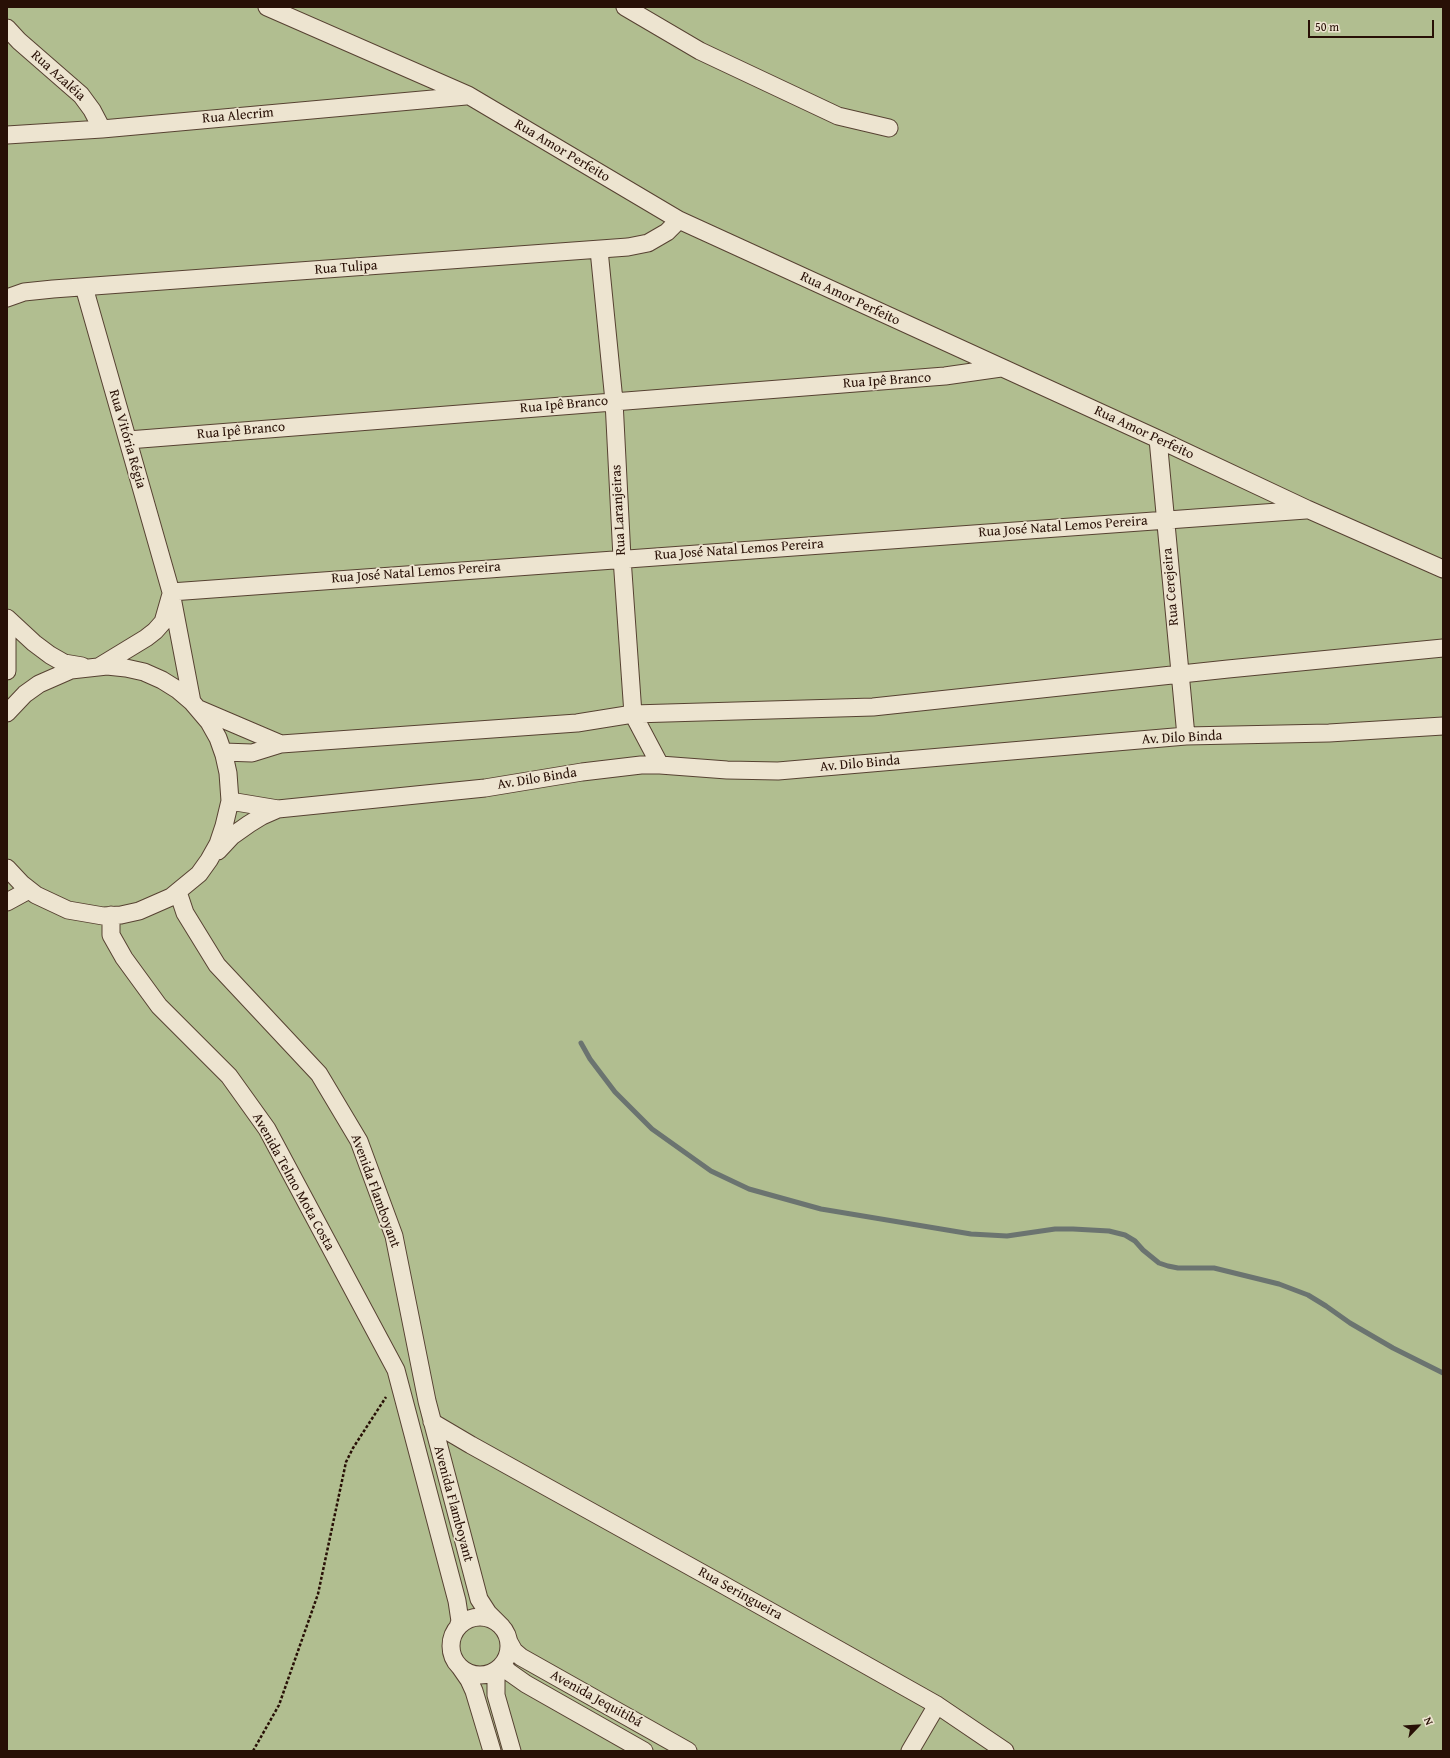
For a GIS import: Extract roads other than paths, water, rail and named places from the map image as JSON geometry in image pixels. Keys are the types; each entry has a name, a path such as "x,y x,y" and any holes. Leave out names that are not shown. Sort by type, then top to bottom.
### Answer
{"street":[{"name":"Rua Amor Perfeito","path":"267,7 468,95 679,220 1308,509 1443,569"},
{"path":"625,7 700,51 838,116 889,128"},
{"name":"Rua Azaléia","path":"7,28 19,41 81,95 92,110 102,129"},
{"name":"Rua Alecrim","path":"7,135 102,129 468,95"},
{"name":"Rua Tulipa","path":"7,298 24,292 84,287 628,247 648,243 667,232 679,220"},
{"name":"Rua Laranjeiras","path":"599,250 614,401 622,558 633,714 660,765"},
{"name":"Rua Vitória Régia","path":"84,287 171,592 195,705"},
{"name":"Rua Ipê Branco","path":"128,440 945,376 1001,368"},
{"name":"Rua Cerejeira","path":"1158,439 1186,736"},
{"name":"Rua José Natal Lemos Pereira","path":"171,592 1308,509"},
{"path":"7,713 25,694 39,684 71,670 94,667 155,631 163,622 171,592"},
{"path":"7,618 34,643 64,664 126,668 144,672 162,680 178,690 195,705 209,722 218,738 228,773 230,801 218,844 209,860 199,874 178,892 156,905 139,911 111,915 86,914 68,910 52,903 16,879 7,902"},
{"path":"7,638 7,671"},
{"path":"223,752 252,753 281,744 577,723 633,714 873,707 1179,674 1443,648"},
{"path":"195,705 281,744"},
{"name":"Av. Dilo Binda","path":"278,809 485,788 582,772 660,765 727,770 778,771 1186,736 1329,733 1443,726"},
{"path":"230,801 278,809"},
{"path":"209,860 232,836 262,816 278,809"},
{"name":"Avenida Flamboyant","path":"178,892 185,913 217,965 319,1074 359,1142 394,1236 425,1394 441,1460 479,1599 505,1634"},
{"name":"Avenida Telmo Mota Costa","path":"111,915 111,935 124,958 141,982 159,1006 229,1076 267,1129 399,1380"},
{"name":"Avenida Flamboyant","path":"399,1380 459,1612 460,1621 458,1627"},
{"name":"Rua Seringueira","path":"432,1422 470,1446 720,1583 937,1705 1006,1751"},
{"path":"421,1464 441,1460 454,1447 461,1445 470,1446"},
{"path":"458,1665 464,1671 472,1674 488,1674 499,1668 507,1658 505,1634 488,1618 480,1617 464,1622 458,1627 451,1642 452,1654 458,1665 469,1680 474,1691 492,1751"},
{"name":"Avenida Jequitibá","path":"505,1634 514,1651 522,1657 688,1751"},
{"path":"499,1668 496,1695 512,1751"},
{"name":"Avenida Jequitibá","path":"499,1668 509,1672 526,1684 644,1751"},
{"path":"910,1751 937,1705"}],"waterway":[{"path":"581,1043 590,1059 615,1092 652,1129 711,1171 749,1189 821,1209 971,1234 1007,1236 1055,1229 1073,1229 1109,1231 1125,1235 1135,1241 1143,1250 1159,1263 1168,1266 1178,1268 1214,1268 1279,1284 1308,1295 1350,1323 1393,1348 1443,1373"}]}
